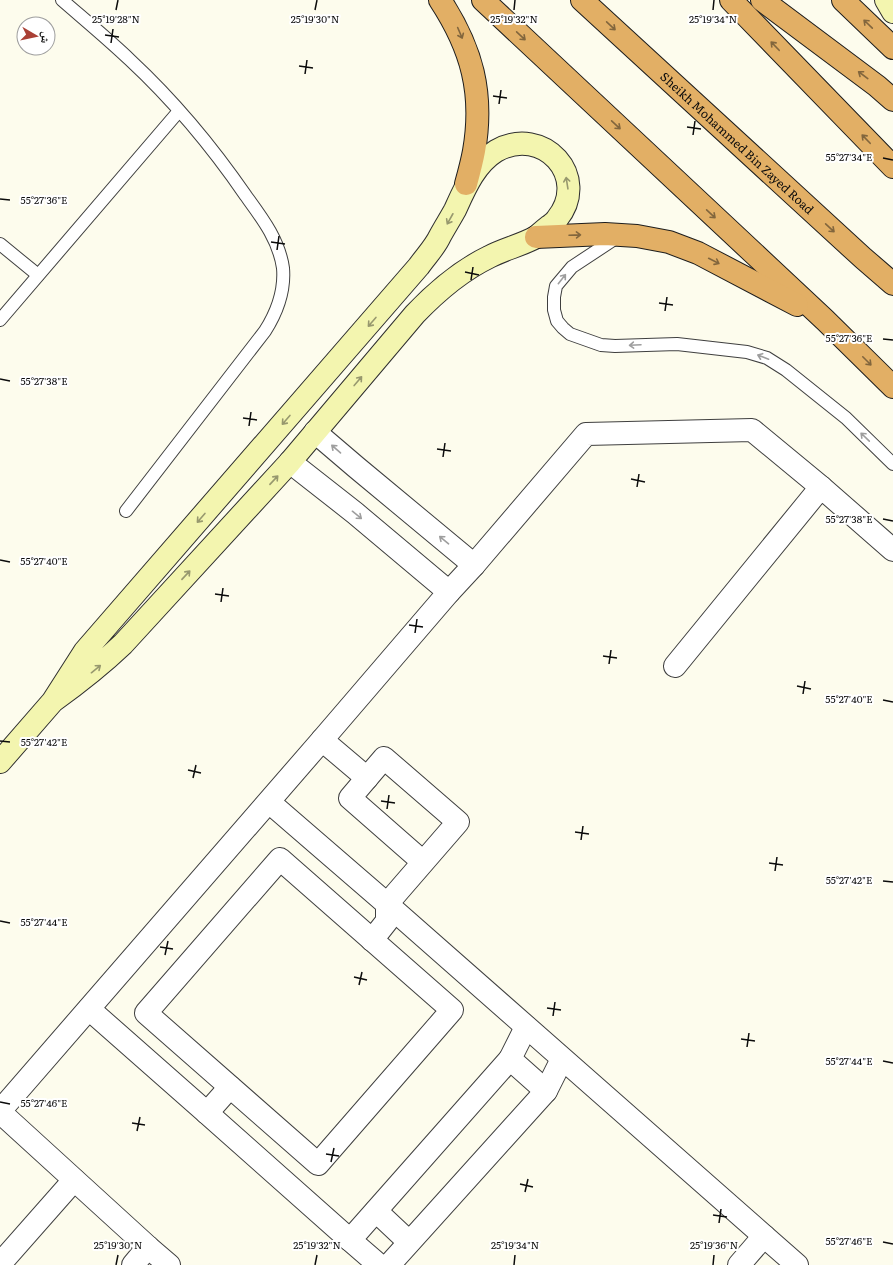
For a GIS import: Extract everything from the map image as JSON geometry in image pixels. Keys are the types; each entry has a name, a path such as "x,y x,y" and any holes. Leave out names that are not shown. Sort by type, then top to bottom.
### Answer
{"highway":[{"path":"440,0 457,27 469,56 476,87 478,119 474,151 466,184"},
{"path":"483,0 824,320 893,387"},
{"name":"Sheikh Mohammed Bin Zayed Road","path":"582,0 862,258 893,284"},
{"path":"731,0 893,168"},
{"path":"762,0 877,86 893,100"},
{"path":"843,0 893,48"},
{"path":"536,237 605,234 637,236 669,242 698,253 824,320"},
{"path":"862,258 893,294"}],"street":[{"path":"886,0 893,12"},
{"path":"0,762 53,701 85,651 419,266 439,238 454,211 466,184 480,165 495,152 510,145 527,143 543,148 557,158 566,172 569,189 566,206 556,220 536,237 489,256 469,268 449,281 431,296 290,462 123,644 90,674 53,701"},
{"path":"169,1265 0,1112 586,434 752,430 821,487 893,550"},
{"path":"316,432 474,565"},
{"path":"290,462 355,513 449,592"},
{"path":"675,666 821,487"},
{"path":"322,740 367,778"},
{"path":"372,940 387,920 387,904 424,862 458,822 384,758 350,798 424,862"},
{"path":"269,802 764,1236 793,1264"},
{"path":"280,859 452,1010 318,1164 230,1087 146,1013 280,859"},
{"path":"89,1009 379,1265"},
{"path":"350,1240 510,1059 526,1027"},
{"path":"510,1059 546,1091"},
{"path":"389,1265 546,1091 562,1059"},
{"path":"207,1113 230,1087"},
{"path":"0,1264 74,1180"},
{"path":"376,1211 409,1242"},
{"path":"739,1265 764,1236"},
{"path":"133,1265 148,1247"}],"lane":[{"path":"62,0 131,60 179,111 226,166 274,237 280,252 283,269 280,301 274,317 265,331 126,511"},
{"path":"0,320 179,111"},
{"path":"621,235 572,267 556,286 554,310 557,321 570,334 601,345 677,344 747,352 767,358 786,370 846,418 893,464"},
{"path":"0,244 38,275"}]}
